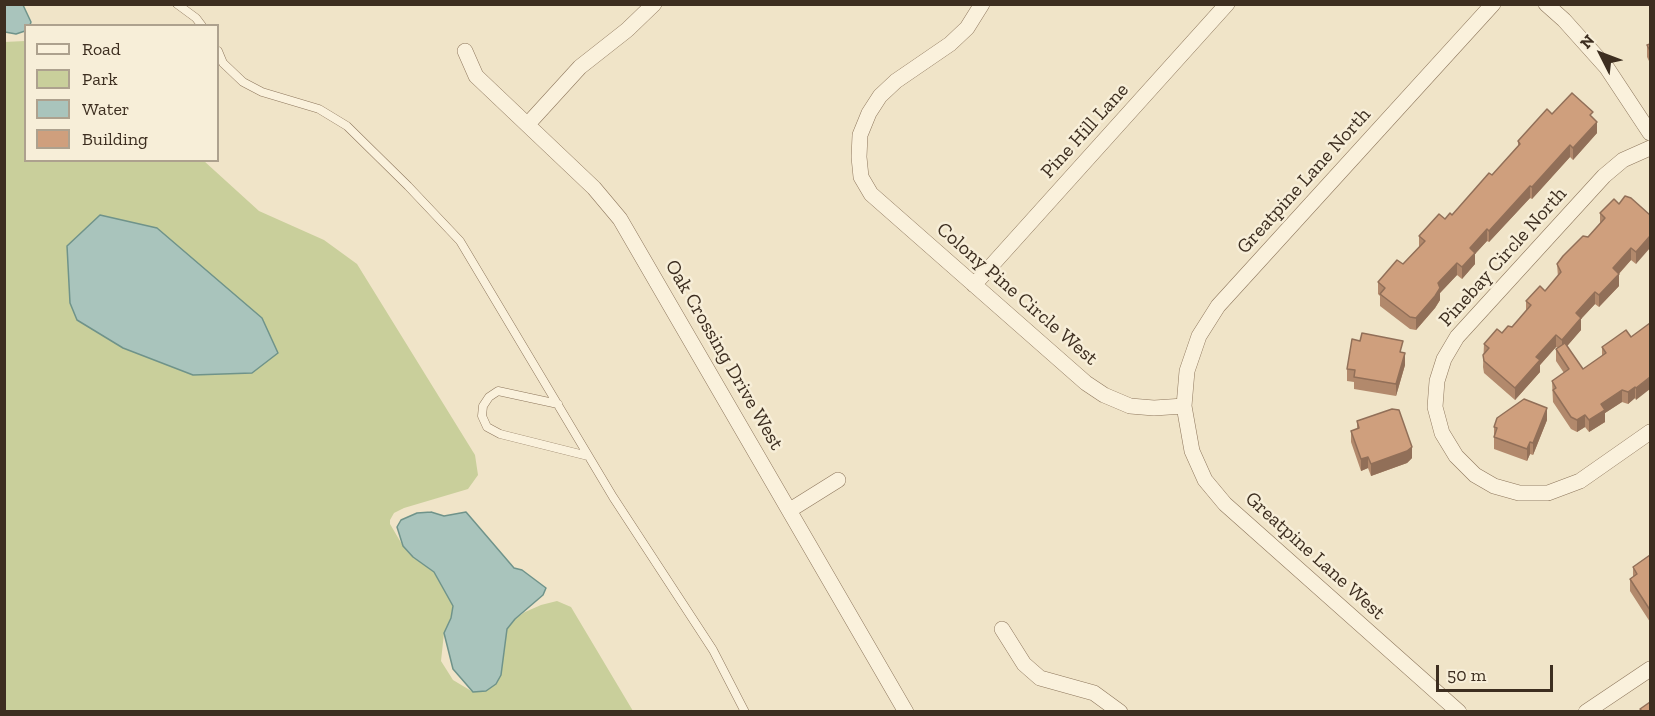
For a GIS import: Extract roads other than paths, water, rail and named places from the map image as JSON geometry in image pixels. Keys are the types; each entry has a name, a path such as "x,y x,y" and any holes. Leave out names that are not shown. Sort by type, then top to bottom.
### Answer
{"street":[{"path":"528,124 580,67 627,30 654,4"},
{"name":"Colony Pine Circle West","path":"982,4 967,28 950,44 896,81 880,96 869,113 860,135 861,177 871,194 1086,383 1104,395 1130,406 1155,408 1184,406"},
{"name":"Pine Hill Lane","path":"974,285 1227,4"},
{"name":"Greatpine Lane North","path":"1184,406 1187,372 1199,336 1218,306 1493,4"},
{"path":"1546,4 1564,20 1607,68 1650,133"},
{"name":"Oak Crossing Drive West","path":"465,51 476,76 594,188 620,219 906,711"},
{"name":"Pinebay Circle North","path":"1650,148 1623,160 1604,176 1457,337 1444,359 1437,381 1435,407 1442,434 1456,456 1475,475 1494,486 1519,493 1548,493 1580,481 1650,432"},
{"name":"Greatpine Lane West","path":"1184,406 1192,451 1205,480 1225,504 1459,711"},
{"path":"790,510 838,480"},
{"path":"1002,629 1024,664 1040,678 1094,693 1120,711"},
{"path":"1586,711 1650,669"}],"lane":[{"path":"177,4 200,24"},
{"path":"219,53 223,63 243,82 262,92 319,109 347,126 460,241 612,497 713,650 745,711"},
{"path":"558,404 498,391 489,397 483,406 482,416 487,427 500,434 588,456"}],"water":[{"path":"4,5 23,5 30,24 24,24 24,31 16,34 5,32"},
{"path":"100,215 157,228 262,318 278,353 252,373 193,375 123,348 77,320 70,303 67,246"},
{"path":"431,512 444,516 466,512 514,568 522,570 546,588 543,595 507,629 501,675 496,684 486,691 473,692 453,669 444,633 451,618 453,606 434,572 413,557 403,546 397,527 401,520 417,513"}]}
